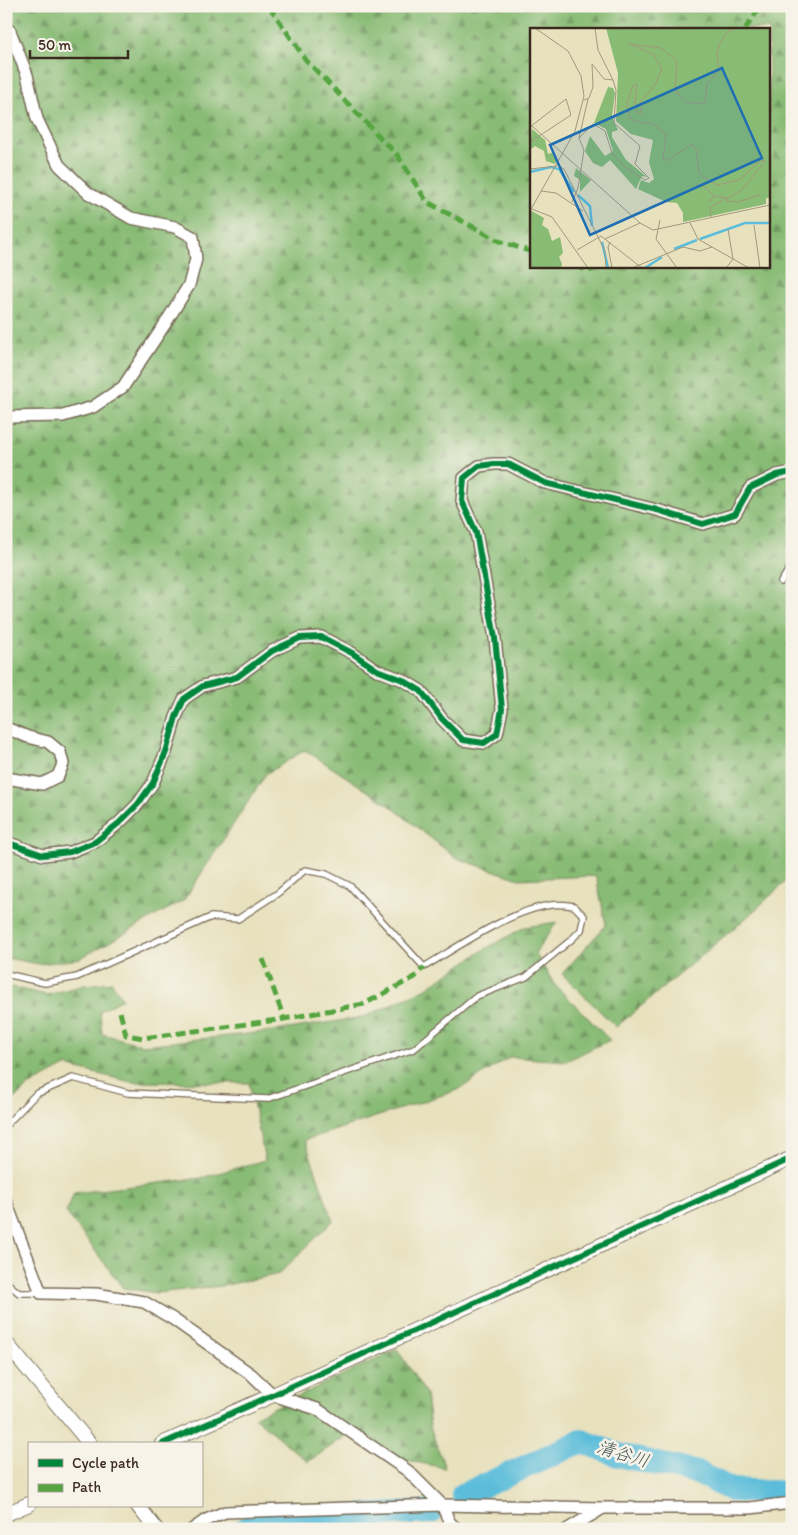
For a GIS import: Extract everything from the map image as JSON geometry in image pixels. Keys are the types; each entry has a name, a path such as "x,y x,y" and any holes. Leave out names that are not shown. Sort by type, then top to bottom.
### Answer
{"street":[{"path":"6,28 10,31 27,75 37,119 59,165 88,192 131,218 175,227 193,238 196,259 189,285 123,387 93,407 64,416 6,417"},
{"path":"6,842 43,855 70,852 95,842 119,823 138,804 153,783 184,699 203,686 237,677 272,651 300,638 321,637 352,653 377,670 403,680 421,691 442,719 463,740 484,743 497,734 502,709 495,638 476,532 462,500 464,478 479,466 508,464 545,482 657,510 704,524 735,514 750,488 777,475 792,472"},
{"path":"6,728 28,737 48,742 60,752 64,764 58,776 42,784 6,778"},
{"path":"167,1442 792,1158"},
{"path":"6,1202 41,1293 96,1294 144,1302 173,1319 252,1375 273,1395 317,1410 408,1471 442,1505 450,1523 457,1529"},
{"path":"6,1344 88,1442"},
{"path":"6,1514 28,1504"},
{"path":"194,1529 206,1520 225,1512 442,1505 750,1508 792,1504"},
{"path":"140,1508 156,1529"},
{"path":"568,1529 603,1508"}],"lane":[{"path":"781,582 792,565"},
{"path":"6,974 45,983 77,977 211,917 238,919 278,893 304,870 326,874 350,886 424,967 487,930 524,911 552,904 574,906 584,916 581,930 526,977 477,996 414,1049 267,1099 128,1093 73,1078 36,1094 6,1125"},
{"path":"6,1282 18,1293 41,1293"}],"green space":[{"path":"6,6 792,6 792,876 746,918 616,1027 562,974 606,925 596,876 519,879 456,858 389,805 305,750 266,774 184,900 79,959 39,964 6,958"},
{"path":"557,922 535,953 555,985 610,1040 566,1061 510,1057 458,1090 305,1140 333,1221 279,1274 221,1286 156,1293 123,1288 66,1212 74,1193 201,1178 265,1160 249,1083 131,1082 66,1066 28,1086 6,1108 6,986 47,995 84,985 112,982 122,999 100,1011 102,1034 143,1045 275,1031 364,1017 425,989 485,949 525,927"},
{"path":"397,1349 426,1394 430,1427 445,1468 401,1459 356,1429 308,1462 254,1417"}],"waterway":[{"name":"清谷川","path":"463,1495 582,1441 618,1455 698,1473 732,1490 792,1493"},
{"name":"清谷川","path":"245,1529 250,1526 319,1518 431,1512"}],"marked path":[{"path":"269,6 306,60 398,156 427,202 499,241 530,251"},
{"path":"746,28 761,6"},
{"path":"581,268 589,271 595,268"},
{"path":"263,959 284,1019"},
{"path":"120,1012 126,1035 143,1038 284,1019 364,1004 415,977 424,967"}],"cycle path":[{"path":"6,842 43,855 70,852 95,842 119,823 138,804 153,783 184,699 203,686 237,677 272,651 300,638 321,637 352,653 377,670 403,680 421,691 442,719 463,740 484,743 497,734 502,709 495,638 476,532 462,501 464,478 479,466 508,464 545,483 657,510 703,524 735,514 750,488 777,475 792,472"},
{"path":"167,1442 792,1158"}]}
